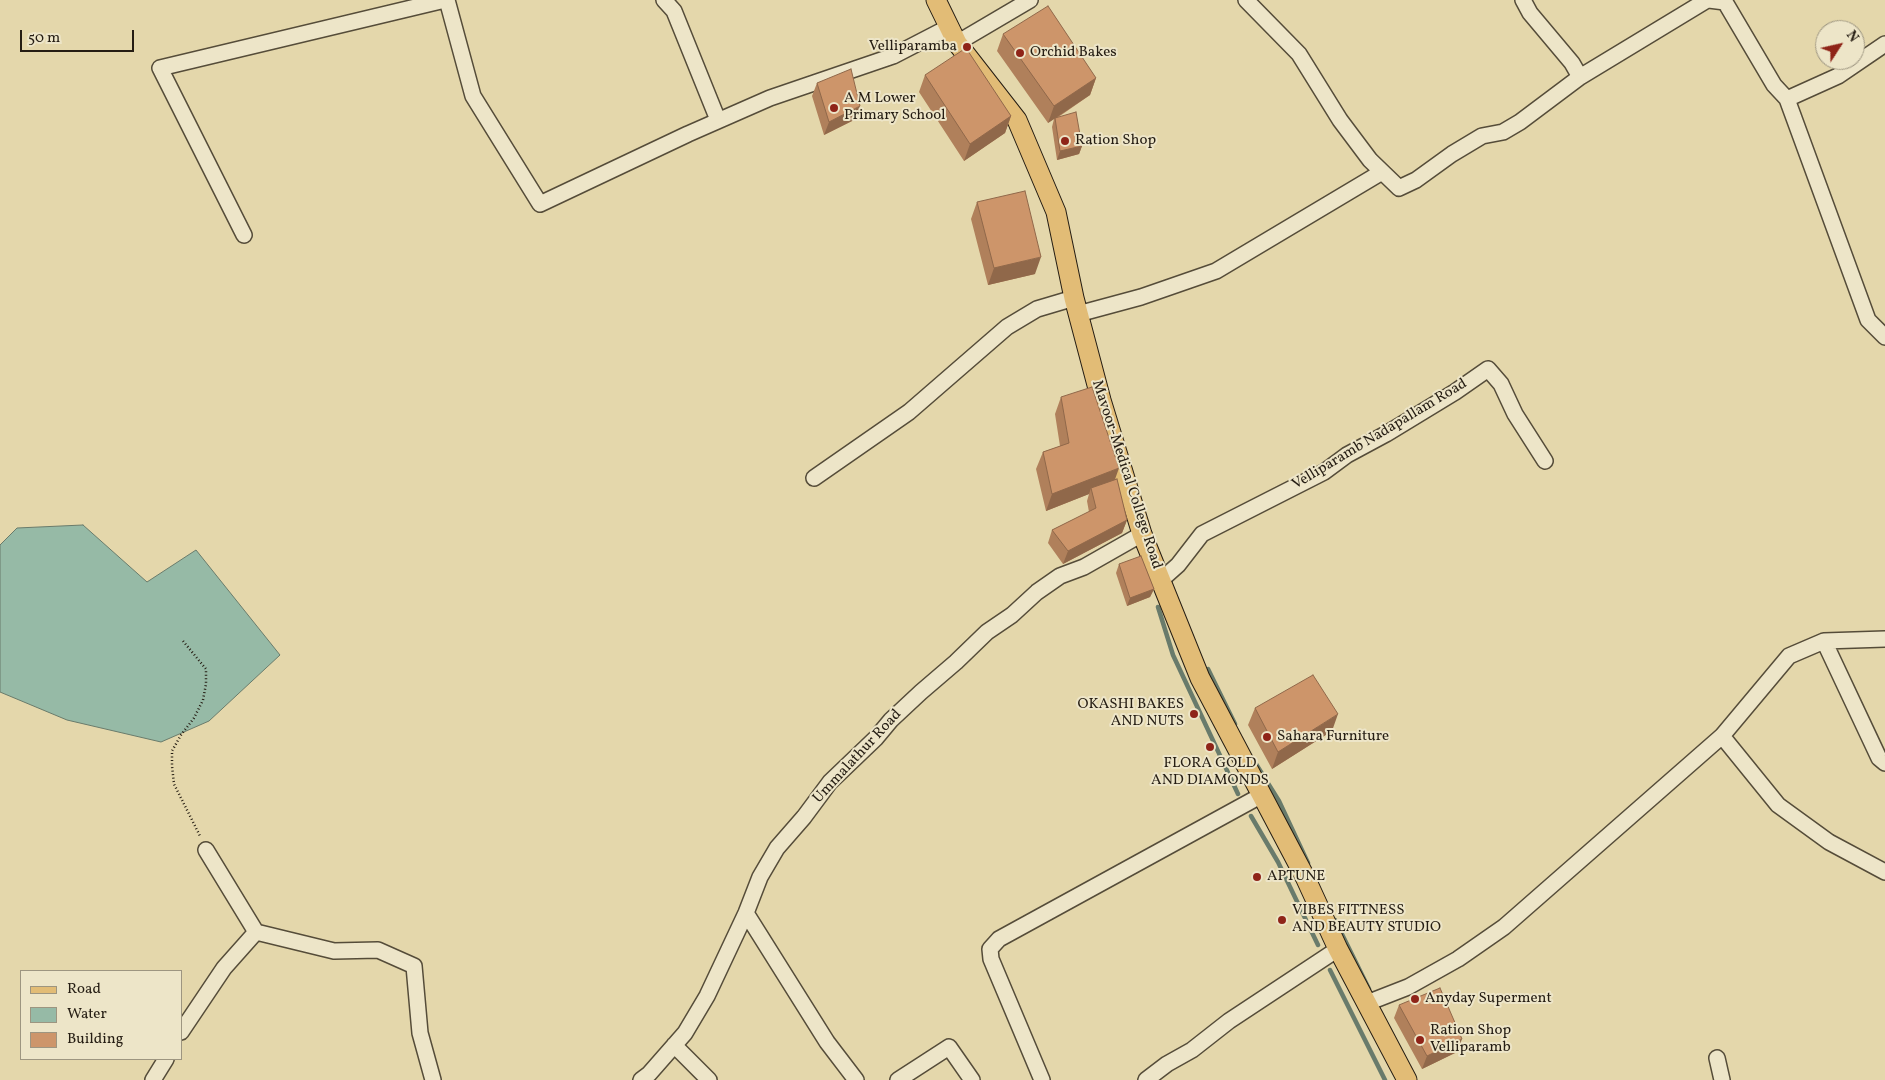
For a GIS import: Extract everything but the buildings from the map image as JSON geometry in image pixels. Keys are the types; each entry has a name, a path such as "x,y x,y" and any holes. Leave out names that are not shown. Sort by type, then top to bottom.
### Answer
{"main road":[{"name":"Mavoor-Medical College Road","path":"936,0 953,35 1017,120 1056,212 1076,306 1101,400 1142,534 1200,678 1305,876 1338,949 1407,1080"}],"street":[{"path":"244,234 160,68 446,0 473,96 540,204 718,120 770,98 953,35 1030,0"},
{"path":"664,0 674,11 718,120"},
{"path":"1246,0 1299,54 1340,120 1370,160 1398,188 1416,180 1452,154 1482,136 1503,132 1520,122 1580,77 1708,0 1725,2 1774,85 1787,99 1868,320 1885,337"},
{"path":"1523,0 1530,13 1572,64 1580,77"},
{"path":"1787,99 1838,76 1885,44"},
{"path":"814,478 909,412 1007,327 1037,309 1142,297 1216,271 1382,172"},
{"name":"Velliparamb Nadapallam Road","path":"1160,581 1178,564 1202,534 1324,472 1347,455 1386,434 1455,392 1488,369 1501,384 1515,414 1545,461"},
{"name":"Ummalathur Road","path":"641,1080 649,1074 685,1033 707,996 760,877 777,848 804,817 830,782 914,698 987,632 1012,615 1037,592 1060,576 1084,566 1142,534"},
{"path":"1366,1003 1408,987 1458,959 1504,927 1722,736 1789,656 1824,641 1885,639"},
{"path":"1824,641 1880,758 1885,763"},
{"path":"1722,736 1778,806 1829,842 1885,872"},
{"path":"1042,1080 991,959 990,949 999,939 1262,795"},
{"path":"206,850 256,932 334,951 378,950 414,966 420,1033 433,1080"},
{"path":"746,912 827,1042 856,1080"},
{"path":"182,1031 224,968 256,932"},
{"path":"1146,1080 1167,1064 1192,1050 1229,1021 1338,949"},
{"path":"674,1045 709,1080"},
{"path":"898,1080 949,1047 972,1080"},
{"path":"1717,1058 1722,1080"},
{"path":"153,1080 165,1060"}],"path":[{"path":"183,641 206,669 206,684 199,709 172,751 172,766 174,784 206,850"}],"water":[{"path":"83,525 147,582 196,550 280,655 209,721 161,742 67,720 0,692 0,545 17,528"}],"waterway":[{"path":"1158,607 1173,655 1238,794"},
{"path":"1208,669 1235,724"},
{"path":"1256,764 1279,801 1308,863"},
{"path":"1251,816 1278,862 1318,945"},
{"path":"1335,920 1369,989"},
{"path":"1330,970 1385,1080"}],"place":[{"name":"Velliparamba","path":"967,47"},
{"name":"Orchid Bakes","path":"1020,53"},
{"name":"A M Lower Primary School","path":"834,108"},
{"name":"Ration Shop","path":"1065,141"},
{"name":"OKASHI BAKES AND NUTS","path":"1194,714"},
{"name":"Sahara Furniture","path":"1267,737"},
{"name":"FLORA GOLD AND DIAMONDS","path":"1210,747"},
{"name":"APTUNE","path":"1257,877"},
{"name":"VIBES FITTNESS AND BEAUTY STUDIO","path":"1282,920"},
{"name":"Anyday Superment","path":"1415,999"},
{"name":"Ration Shop Velliparamb","path":"1420,1040"}]}
